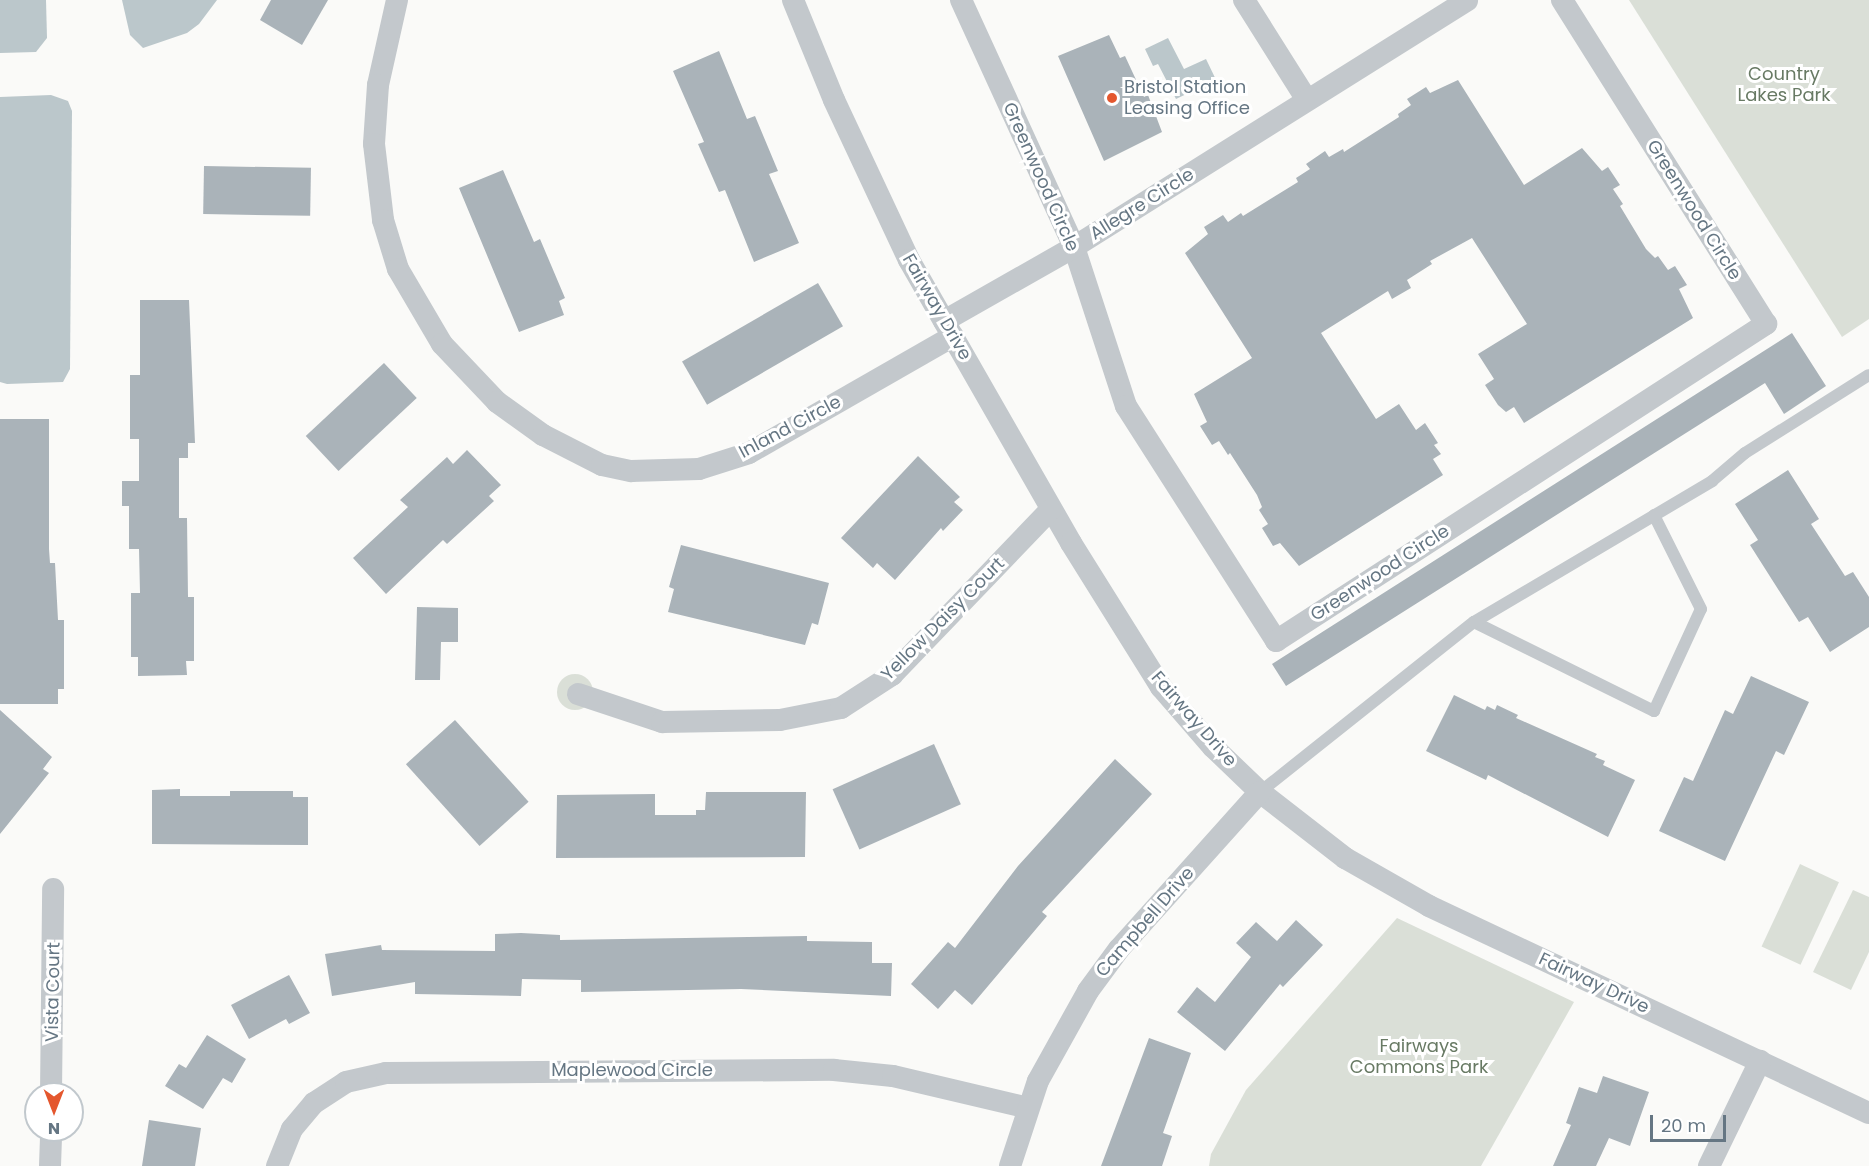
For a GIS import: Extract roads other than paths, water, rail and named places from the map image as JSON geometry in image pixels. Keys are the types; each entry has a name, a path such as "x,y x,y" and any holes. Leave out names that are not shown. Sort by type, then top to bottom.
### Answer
{"street":[{"name":"Inland Circle","path":"397,0 376,95 374,144 383,220 398,269 442,344 497,402 543,435 602,465 631,471 699,469 749,453 949,329"},
{"name":"Fairway Drive","path":"793,0 872,186 1050,510 1161,687 1213,747 1260,792 1345,858 1429,906 1869,1113"},
{"name":"Greenwood Circle","path":"961,0 1074,247 1126,406 1276,641 1766,324 1562,0"},
{"path":"1244,0 1307,100"},
{"name":"Allegre Circle","path":"949,329 1074,247 1467,0"},
{"name":"Yellow Daisy Court","path":"578,694 662,722 780,720 841,708 892,675 1050,510"},
{"name":"Campbell Drive","path":"1010,1166 1028,1108 1071,1018 1119,949 1260,792"},
{"name":"Vista Court","path":"51,1082 53,889"},
{"path":"1709,1166 1760,1061"},
{"name":"Maplewood Circle","path":"278,1166 292,1129 314,1103 346,1082 386,1073 834,1070 904,1078 1028,1108"},
{"path":"50,1166 51,1142"}],"lane":[{"path":"1260,792 1474,622 1712,481 1745,453 1869,375"},
{"path":"1474,622 1654,711 1701,609 1654,515"}],"place":[{"name":"Bristol Station Leasing Office","path":"1112,98"}],"park label":[{"name":"Country Lakes Park","path":"1784,85"},
{"name":"Fairways Commons Park","path":"1419,1057"}]}
